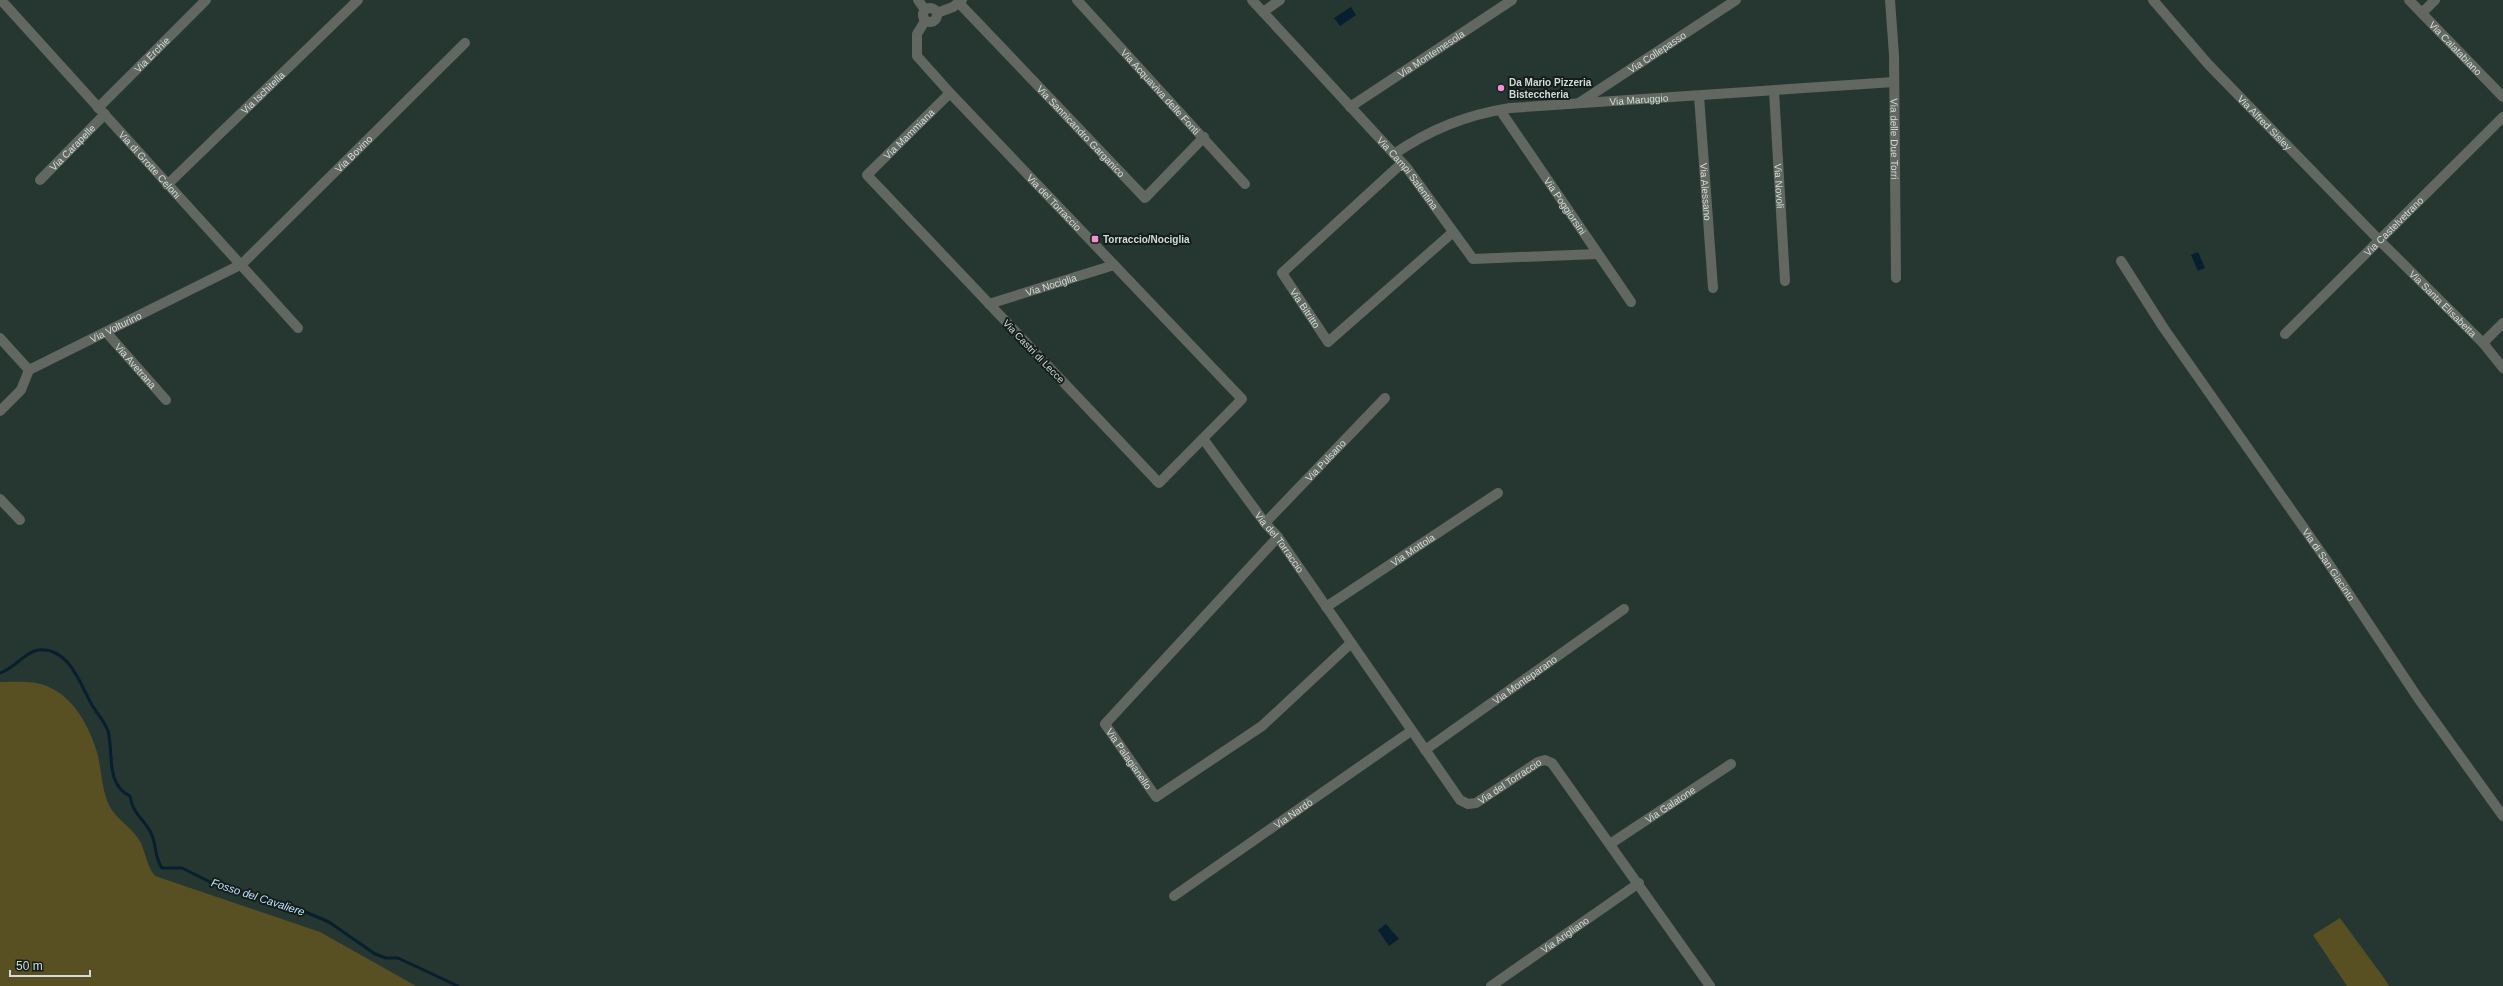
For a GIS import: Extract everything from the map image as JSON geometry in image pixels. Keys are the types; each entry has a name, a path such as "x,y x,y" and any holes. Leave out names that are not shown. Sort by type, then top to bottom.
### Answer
{"street":[{"name":"Via di Grotte Celoni","path":"2,0 167,185 242,264 298,328"},
{"name":"Via Erchie","path":"101,111 206,0"},
{"name":"Via Ischitella","path":"167,185 358,0"},
{"path":"918,0 925,10"},
{"name":"Via Acquaviva delle Fonti","path":"1077,0 1204,137 1245,184"},
{"name":"Via Campi Salentina","path":"1252,0 1402,163 1452,233 1473,259 1597,254"},
{"path":"1263,12 1280,0"},
{"name":"Via Montemesola","path":"1350,107 1512,0"},
{"name":"Via Collepasso","path":"1577,104 1736,0"},
{"name":"Via delle Due Torri","path":"1890,0 1894,82 1896,278"},
{"name":"Via Alfred Sisley","path":"2153,0 2208,64 2380,241"},
{"name":"Via Calatabiano","path":"2409,0 2503,97"},
{"path":"2422,13 2435,0"},
{"path":"937,13 931,8 925,10 922,15 925,21 934,21 937,13 960,2"},
{"name":"Via Sannicandro Garganico","path":"960,2 1145,198 1204,137"},
{"name":"Via del Torraccio","path":"925,21 917,34 916,56 950,94 1242,400 1204,440 1265,523 1278,537 1460,800 1468,804 1476,803 1538,762 1548,761 1552,763 1639,882 1710,986"},
{"name":"Via Bovino","path":"242,264 464,43"},
{"name":"Via Maruggio","path":"1394,154 1440,126 1468,117 1500,110 1894,82"},
{"name":"Via Novoli","path":"1774,91 1785,281"},
{"name":"Via Mammiana","path":"866,175 950,94"},
{"name":"Via Alessano","path":"1699,96 1713,288"},
{"name":"Via Poggiorsini","path":"1500,110 1631,302"},
{"name":"Via Carapelle","path":"40,180 101,111"},
{"name":"Via Castelvetrano","path":"2285,334 2503,117"},
{"name":"Via Bitritto","path":"1402,163 1282,273 1328,342 1452,233"},
{"name":"Via Castri di Lecce","path":"866,175 1159,483 1204,440"},
{"name":"Via Santa Elisabetta","path":"2380,241 2483,343 2503,368"},
{"name":"Via di San Giacinto","path":"2121,261 2155,313 2327,561 2418,698 2503,816"},
{"name":"Via Volturino","path":"29,370 242,264"},
{"name":"Via Nociglia","path":"989,304 1114,265"},
{"path":"2483,343 2503,323"},
{"name":"Via Avetrana","path":"106,332 166,400"},
{"path":"0,338 29,370 21,390 0,411"},
{"name":"Via Pulsano","path":"1265,523 1385,398"},
{"name":"Via Mottola","path":"1326,607 1498,493"},
{"path":"0,500 20,520"},
{"name":"Via Palagianello","path":"1278,537 1105,724 1156,797 1262,726 1351,643"},
{"name":"Via Monteparano","path":"1425,750 1624,609"},
{"name":"Via Nardò","path":"1174,896 1411,731"},
{"name":"Via Galatone","path":"1610,844 1731,764"},
{"name":"Via Arigliano","path":"1490,986 1639,882"}],"shaded area":[{"path":"0,682 26,682 45,685 60,693 75,708 87,726 95,746 106,798 109,805 117,817 133,832 141,843 150,868 155,876 320,932 416,986 0,986"},
{"path":"2340,918 2389,986 2347,986 2313,935"}],"water":[{"path":"1351,7 1356,15 1340,26 1334,18"},
{"path":"2198,252 2205,268 2198,271 2191,255"},
{"path":"1386,924 1399,939 1389,946 1378,930"}],"waterway":[{"name":"Fosso del Cavaliere","path":"0,673 11,667 28,654 38,650 49,650 58,654 66,661 78,678 92,705 107,728 110,740 112,768 117,784 122,791 130,796 133,807 151,833 159,864 162,868 182,868 210,882 294,907 329,922 375,954 386,958 398,958 458,986"}],"place":[{"name":"Da Mario Pizzeria Bisteccheria","path":"1501,88"},
{"name":"Torraccio/Nociglia","path":"1095,239"}]}
